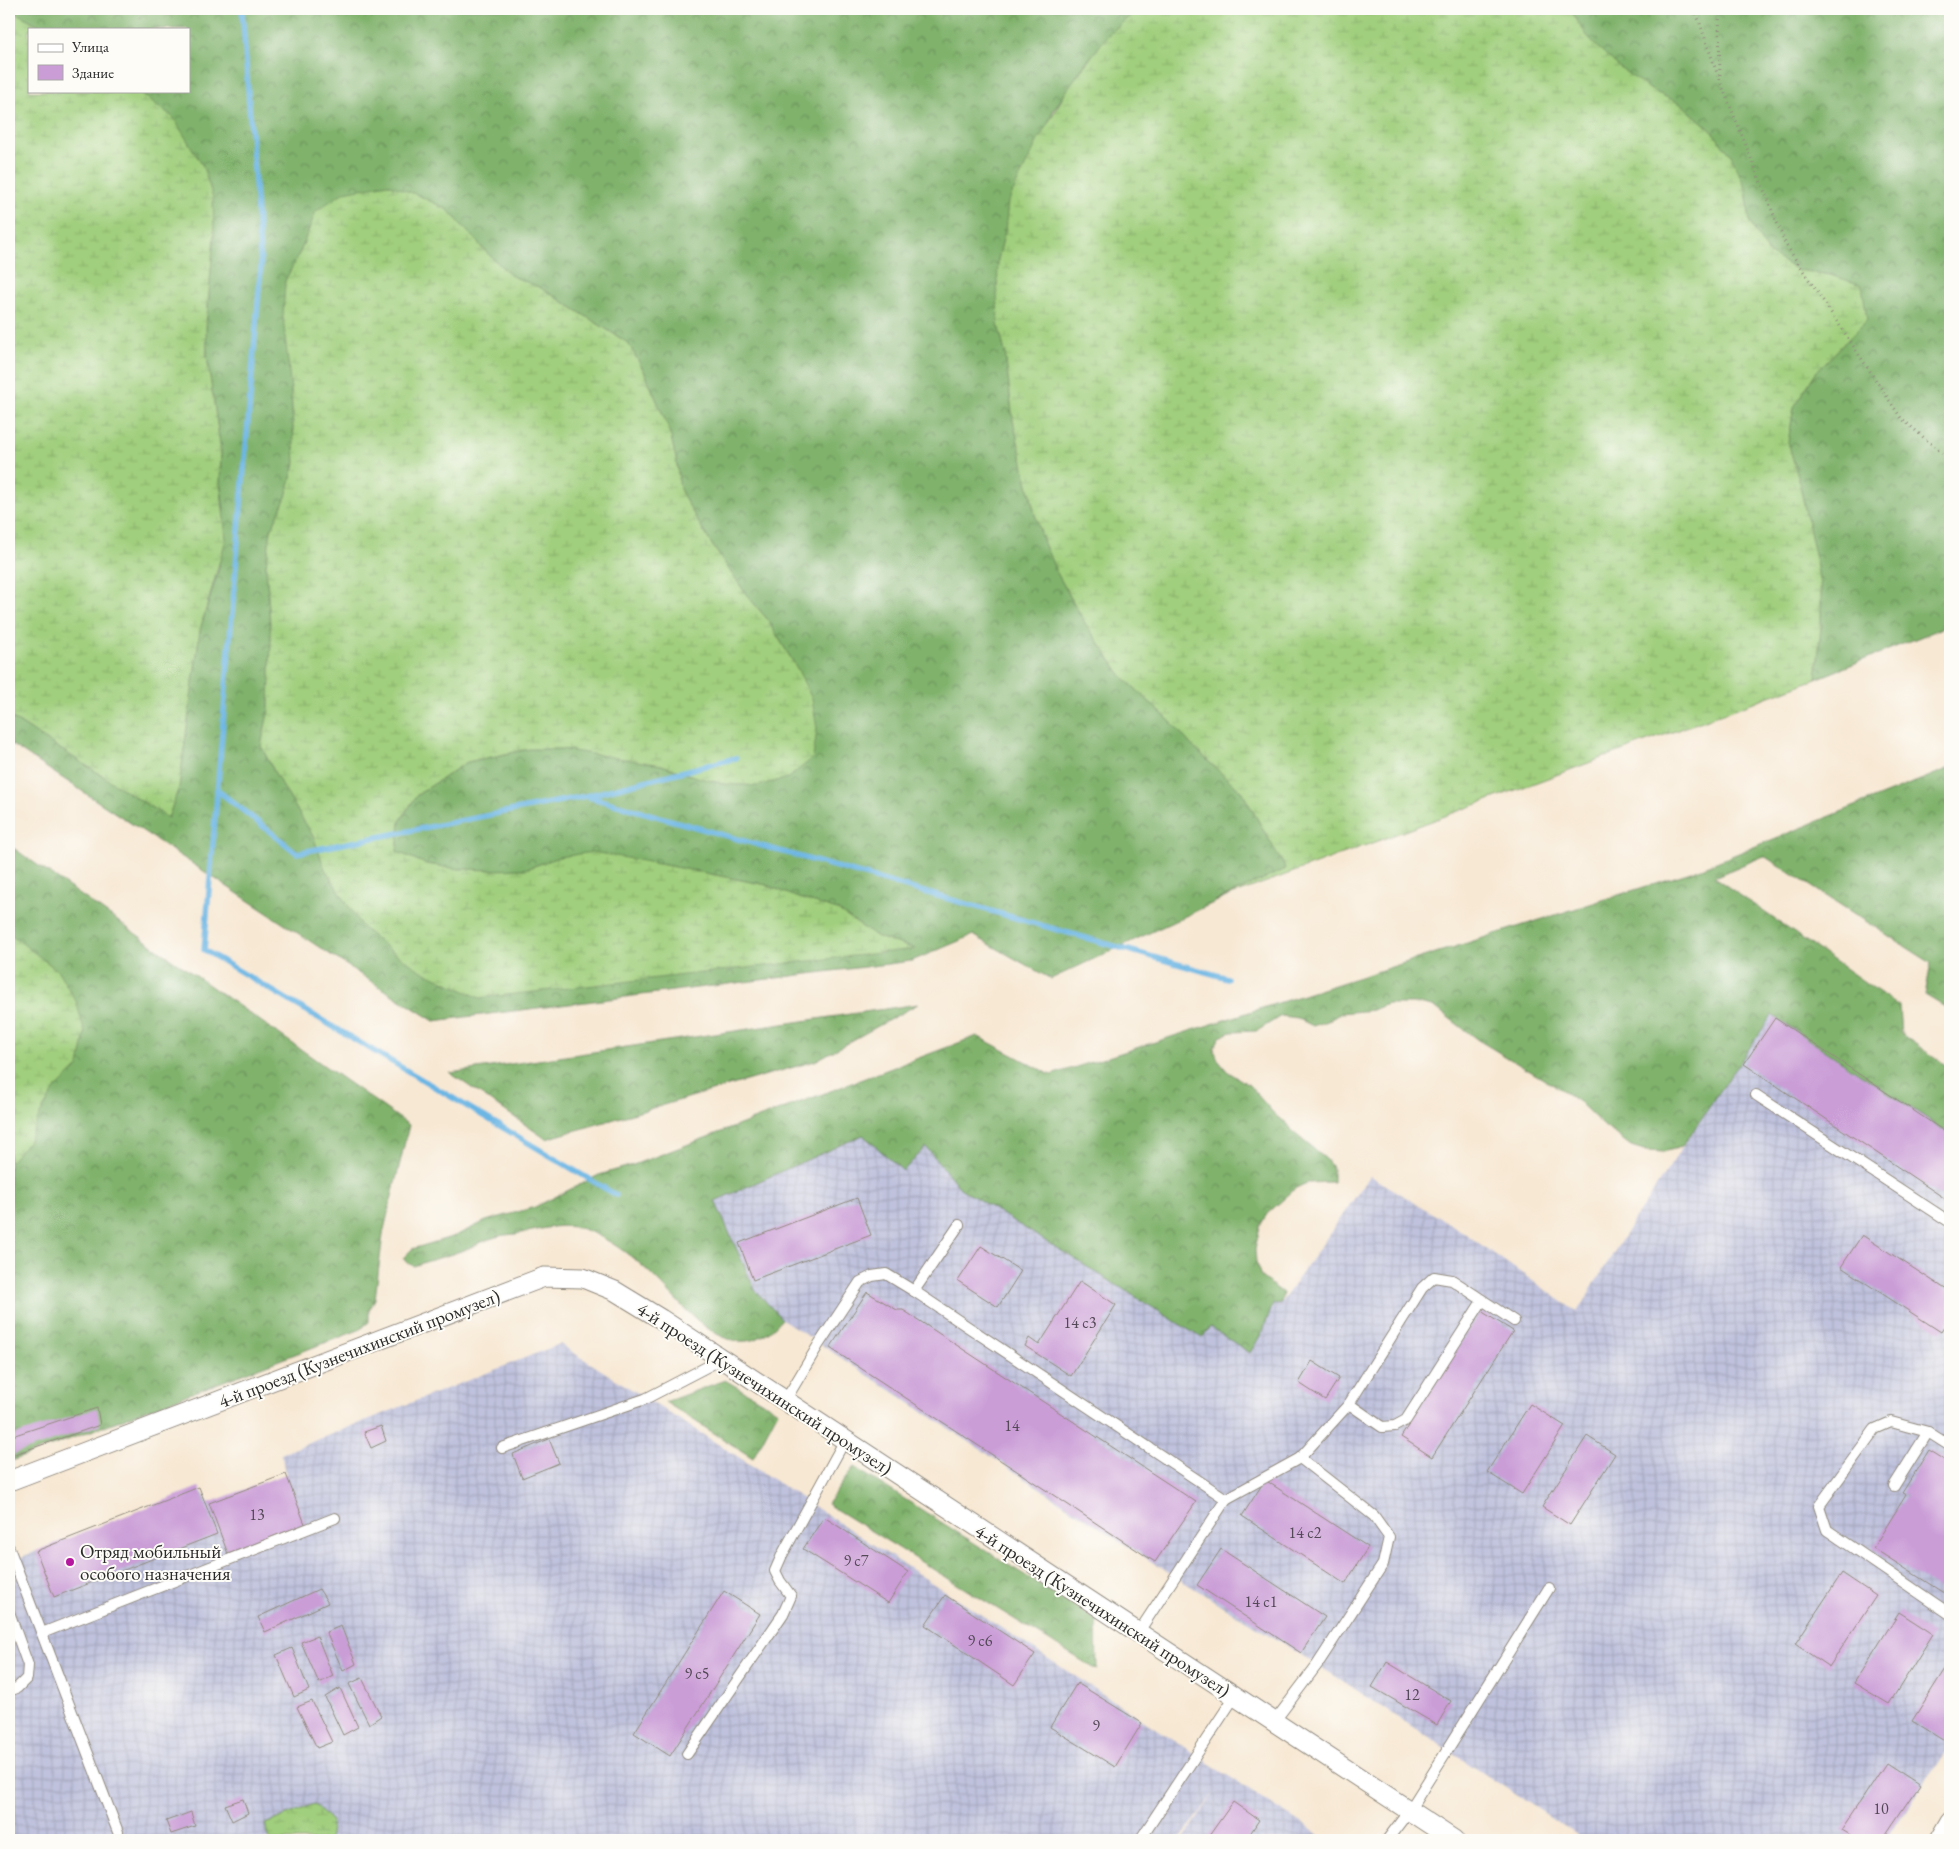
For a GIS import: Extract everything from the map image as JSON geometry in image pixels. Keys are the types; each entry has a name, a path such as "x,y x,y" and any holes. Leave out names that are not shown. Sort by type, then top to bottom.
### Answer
{"street":[{"name":"4-й проезд (Кузнечихинский промузел)","path":"9,1481 544,1277 582,1278 615,1291 722,1359 1454,1840"},
{"path":"1939,1840 1950,1821"}],"lane":[{"path":"1756,1094 1950,1222"},
{"path":"914,1291 959,1225"},
{"path":"785,1401 860,1282 872,1276 886,1274 1226,1499"},
{"path":"1138,1632 1226,1499 1300,1458 1348,1404 1422,1288 1434,1278 1452,1280 1514,1321"},
{"path":"1348,1404 1382,1427 1395,1426 1406,1420 1482,1301"},
{"path":"502,1448 645,1399 722,1359"},
{"path":"1950,1446 1928,1432 1891,1422 1875,1429 1819,1506 1827,1530 1950,1614"},
{"path":"1894,1486 1928,1432"},
{"path":"687,1754 783,1614 791,1596 775,1571 844,1440"},
{"path":"1274,1722 1317,1665 1383,1564 1389,1537 1374,1516 1300,1458"},
{"path":"42,1633 335,1518"},
{"path":"9,1548 118,1832"},
{"path":"1387,1840 1409,1811 1549,1588"},
{"path":"9,1612 28,1665 27,1678 17,1688 9,1691"},
{"path":"1140,1840 1235,1696"}],"path":[{"path":"1695,9 1720,82 1786,245 1901,418 1950,460"},
{"path":"1719,9 1720,82"}],"shaded area":[{"path":"1771,1015 1950,1134 1950,1744 1885,1840 1585,1840 1335,1676 1155,1564 782,1319 755,1290 715,1201 863,1135 903,1171 926,1147 960,1188 1202,1338 1210,1327 1263,1331 1273,1304 1281,1303 1370,1176 1457,1228 1577,1312 1634,1220"},
{"path":"560,1344 740,1458 1327,1840 1183,1840 1216,1791 1180,1840 9,1840 9,1562 199,1487 209,1503 286,1474 281,1454"}],"green space":[{"path":"9,9 1143,9 1130,16 1087,61 1053,111 1005,231 998,260 998,324 1005,352 1013,420 1035,514 1044,543 1056,571 1085,623 1122,676 1171,722 1194,748 1242,792 1286,869 1051,979 973,935 912,961 434,1021 9,743 9,716 168,818 179,787 200,630 219,568 224,510 220,481 221,451 207,357 206,328 214,235 173,117 139,92 190,92 190,28 44,28","holes":["418,195 448,210 489,255 512,276 541,288 628,343 644,371 669,429 680,489 712,545 746,594 767,619 798,670 724,784 662,765 625,758 561,749 529,749 467,762 417,795 400,821 397,852 426,864 459,869 526,869 559,857 627,859 659,864 766,885 798,898 837,910 877,937 913,948 325,869 313,836 277,777 261,746 269,709 271,638 266,566 271,530 286,497 295,463 285,281 301,250"]},
{"path":"9,9 44,28 28,28 28,92 139,92 173,117 204,168 213,198 214,235 206,328 207,357 221,451 220,481 226,539 200,630 179,787 168,818 9,716"},
{"path":"1143,9 1570,9 1589,39 1620,68 1651,90 1681,104 1709,128 1731,155 1746,189 1750,223 1768,253 1797,270 1830,275 1862,285 1867,320 1816,372 1794,407 1788,442 1798,477 1821,591 1821,627 1816,679 1215,901 1286,869 1242,792 1194,748 1171,722 1122,676 1085,623 1056,571 1044,543 1035,514 1013,420 1005,352 998,324 998,260 1005,231 1008,202 1037,142 1070,85 1107,36 1130,16"},
{"path":"1570,9 1950,9 1950,625 1816,679 1821,627 1821,591 1798,477 1788,442 1794,407 1816,372 1867,320 1830,275 1797,270 1768,253 1750,223 1746,189 1731,155 1709,128 1681,104 1651,90 1620,68 1588,39"},
{"path":"388,184 418,195 448,210 489,255 512,276 541,288 628,343 644,371 669,429 680,489 712,545 746,594 767,619 798,670 812,699 817,729 813,758 788,778 757,786 724,784 662,765 561,749 529,749 467,762 417,795 400,821 397,852 426,864 459,869 526,869 559,857 593,852 659,864 766,885 798,898 837,910 877,937 915,949 480,998 420,970 390,950 362,927 325,869 313,836 277,777 261,746 269,709 271,638 266,566 271,530 286,497 295,463 291,390 283,317 285,281 301,250 316,211 344,192"},
{"path":"1950,768 1950,1010 1925,995 1931,963 1764,856 1714,877 1899,1006 1901,1034 1950,1068 1950,1134 1772,1015 1682,1147 1663,1152 1647,1151 1631,1146 1604,1126 1579,1102 1565,1092 1478,1040 1436,1008 1419,1004 1387,1004 1373,1010 1341,1013 1328,1021 1313,1026 1297,1018 1281,1016 1257,1031 1231,1032 1220,1037 1214,1048 1218,1060 1227,1071 1249,1085 1276,1116 1287,1123 1294,1133 1326,1159 1333,1169 1333,1182 1307,1183 1296,1188 1267,1214 1260,1226 1255,1250 1256,1262 1261,1277 1283,1293 1281,1303 1273,1304 1263,1331 1250,1353 1210,1327 1202,1338 960,1188 926,1147 903,1171 863,1135 715,1201 755,1290 782,1319 764,1335 746,1341 728,1339 711,1331 635,1260 605,1239 584,1229 567,1226 554,1227 499,1236 414,1266 407,1263 403,1258 412,1249 455,1236 486,1221 535,1207 599,1175 633,1165 977,1036 1051,1075 1694,871"},
{"path":"9,845 409,1125 383,1234 375,1299 369,1310 369,1322 359,1330 9,1462"},
{"path":"9,933 58,971 76,1001 85,1033 79,1066 56,1088 40,1114 28,1142 9,1163"},
{"path":"918,1004 815,1061 546,1139 450,1073"},
{"path":"725,1380 778,1411 753,1458 665,1402"},
{"path":"854,1467 1096,1620 1097,1670 827,1504"},
{"path":"314,1804 332,1821 329,1840 270,1840 265,1824"}],"building":[{"path":"1775,1018 1950,1135 1950,1202 1744,1064"},
{"path":"857,1198 871,1235 753,1280 739,1243"},
{"path":"1862,1235 1950,1292 1950,1318 1941,1332 1841,1267"},
{"path":"981,1246 1021,1271 998,1307 958,1281"},
{"path":"1080,1281 1116,1305 1071,1376 1025,1346 1029,1338 1039,1345"},
{"path":"867,1292 897,1310 903,1310 1196,1502 1155,1562 830,1348"},
{"path":"1481,1311 1513,1331 1432,1457 1401,1437"},
{"path":"1312,1361 1339,1378 1325,1400 1299,1383"},
{"path":"1530,1404 1565,1426 1522,1494 1487,1472"},
{"path":"97,1408 100,1425 9,1456 9,1437"},
{"path":"381,1426 386,1441 371,1448 364,1432"},
{"path":"1587,1436 1615,1454 1570,1525 1542,1507"},
{"path":"549,1439 559,1463 522,1478 513,1454"},
{"path":"1929,1450 1950,1463 1950,1597 1873,1548 1906,1495 1902,1493"},
{"path":"286,1474 305,1524 228,1554 209,1503"},
{"path":"1265,1480 1368,1547 1345,1584 1242,1516"},
{"path":"199,1487 217,1534 54,1597 36,1551"},
{"path":"824,1517 908,1572 888,1603 803,1549"},
{"path":"1221,1549 1325,1617 1301,1653 1197,1585"},
{"path":"1842,1573 1876,1596 1829,1667 1795,1644"},
{"path":"319,1589 328,1603 265,1632 258,1617"},
{"path":"724,1591 760,1614 670,1756 634,1733"},
{"path":"945,1595 1035,1654 1014,1685 925,1625"},
{"path":"1899,1612 1933,1634 1889,1704 1854,1683"},
{"path":"341,1626 356,1664 343,1671 326,1632"},
{"path":"317,1636 333,1676 319,1683 301,1642"},
{"path":"292,1648 309,1690 294,1697 276,1655"},
{"path":"1950,1661 1950,1735 1946,1742 1912,1721"},
{"path":"1387,1662 1451,1701 1437,1725 1372,1687"},
{"path":"362,1678 381,1716 369,1724 349,1684"},
{"path":"1077,1683 1142,1723 1115,1767 1050,1727"},
{"path":"340,1688 358,1727 343,1735 325,1697"},
{"path":"312,1701 332,1742 317,1748 297,1707"},
{"path":"1886,1763 1920,1785 1883,1840 1856,1840 1841,1831"},
{"path":"243,1799 248,1813 232,1821 225,1805"},
{"path":"1233,1802 1259,1820 1246,1840 1206,1840"},
{"path":"191,1812 195,1826 171,1834 166,1821"}],"waterway":[{"path":"242,9 261,266 204,950 616,1195"},
{"path":"217,790 297,853 586,796 736,758"},
{"path":"586,796 1227,978"}],"place":[{"name":"Отряд мобильный особого назначения","path":"70,1562"}]}
